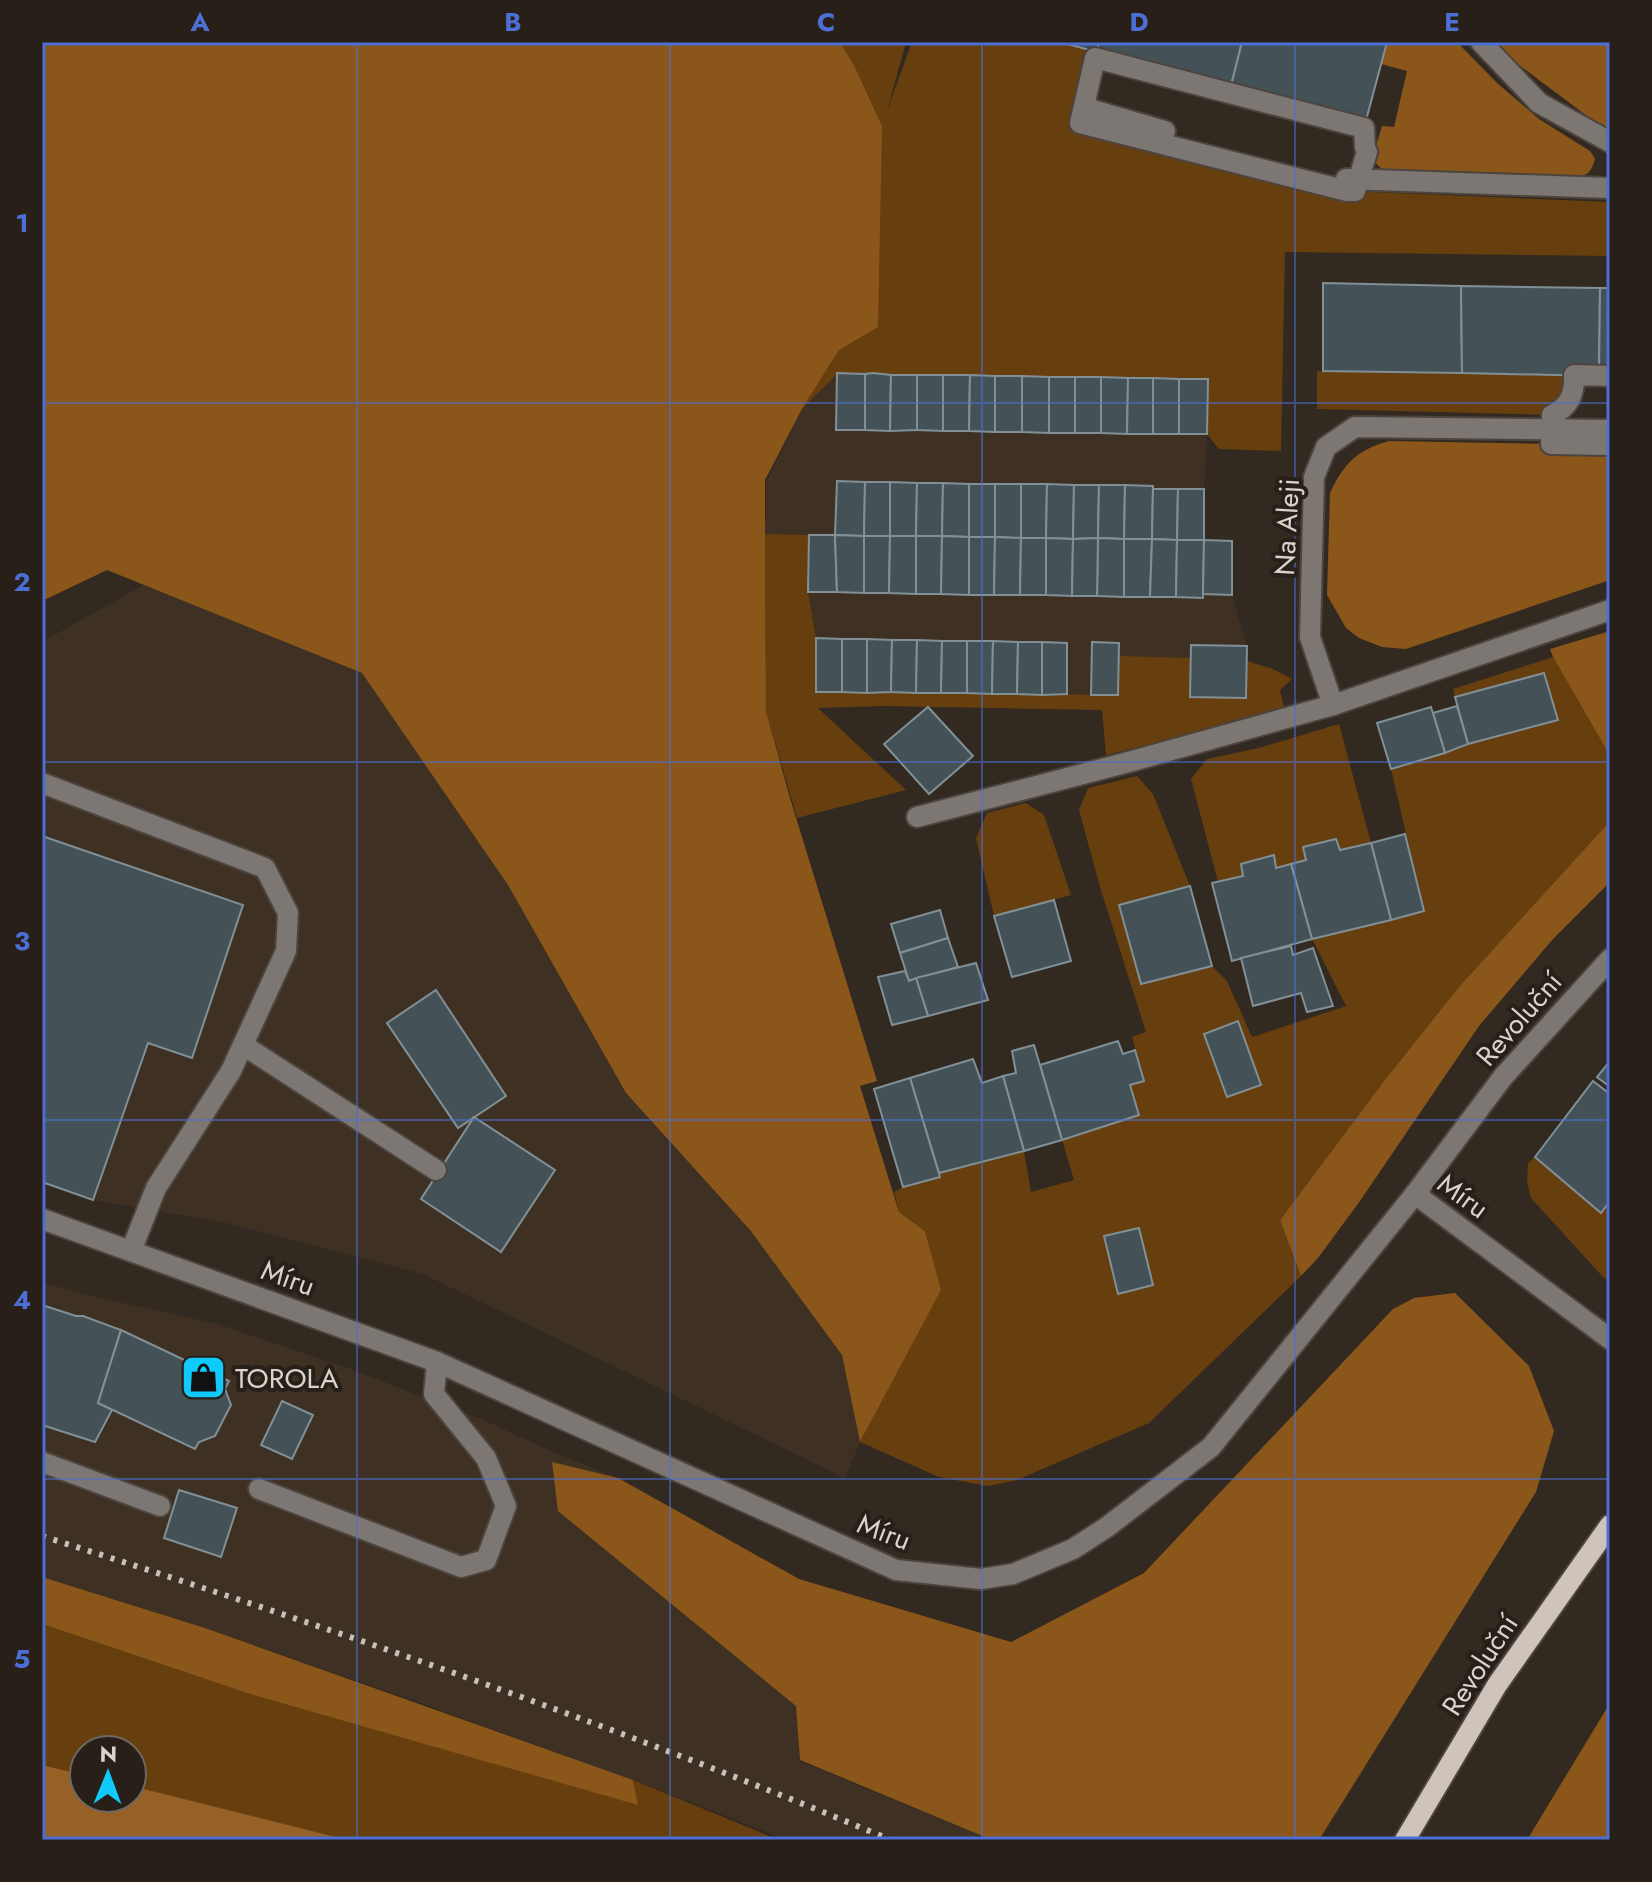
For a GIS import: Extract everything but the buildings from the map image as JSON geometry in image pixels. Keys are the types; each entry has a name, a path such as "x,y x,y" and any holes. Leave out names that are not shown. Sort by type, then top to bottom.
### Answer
{"main road":[{"name":"Revoluční","path":"1405,1840 1497,1685 1610,1525"}],"street":[{"path":"1481,42 1539,103 1610,142"},
{"path":"1095,58 1364,128 1367,152 1359,179 1355,191 1347,191 1080,123 1095,58"},
{"path":"1093,110 1328,178 1610,188"},
{"path":"1610,376 1574,375 1571,398 1559,412 1552,415 1551,430 1551,444 1610,445"},
{"name":"Na Aleji","path":"1333,705 1310,637 1314,477 1326,447 1355,427 1610,430"},
{"path":"917,817 1333,705 1610,610"},
{"path":"42,783 265,868 288,913 286,951 231,1071 156,1188 131,1251"},
{"name":"Revoluční","path":"1415,1194 1503,1077 1610,959"},
{"path":"243,1045 436,1170"},
{"name":"Míru","path":"42,1219 437,1362 896,1570 981,1579 1013,1574 1073,1549 1107,1527 1211,1447 1415,1194 1610,1339"},
{"path":"259,1489 461,1567 486,1560 506,1506 486,1458 434,1394 437,1362"},
{"path":"42,1462 160,1506"}],"shaded area":[{"path":"42,42 840,42 855,67 882,126 878,327 839,350 802,409 765,480 765,534 766,711 877,1081 860,1086 899,1212 925,1231 941,1290 860,1442 842,1355 750,1230 626,1093 508,885 362,673 107,570 42,601"},
{"path":"840,42 906,42 887,111 912,42 1060,42 1097,52 1080,122 1347,191 1610,202 1610,256 1285,252 1281,451 1219,449 1207,434 1208,379 838,373 802,409 839,350 882,126"},
{"path":"1387,42 1457,42 1497,83 1539,119 1590,151 1595,159 1590,171 1572,177 1384,171 1372,160 1382,126 1394,127 1407,71 1381,64"},
{"path":"1494,42 1610,42 1610,130 1515,62"},
{"path":"1317,371 1574,375 1552,415 1317,409"},
{"path":"837,373 1208,379 1204,540 1232,541 1232,595 1247,646 1246,698 816,692 816,638 808,592 809,535 765,534 766,482 802,409"},
{"path":"1389,441 1610,445 1610,580 1406,649 1382,647 1359,638 1346,628 1327,595 1330,493 1353,459"},
{"path":"765,534 809,535 808,592 816,638 816,692 1117,695 1118,656 1191,658 1191,697 1246,698 1247,661 1292,679 1280,690 1285,711 1106,755 1102,710 884,706 818,708 906,790 797,818 766,711"},
{"path":"144,585 362,673 508,885 626,1093 750,1230 842,1355 860,1442 845,1478 423,1274 231,1224 93,1200 42,1182 42,642"},
{"path":"1610,631 1610,756 1550,649"},
{"path":"1553,657 1610,756 1610,821 1458,988 1280,1220 1301,1276 1149,1423 1017,1480 988,1486 939,1477 860,1442 940,1290 925,1231 899,1212 894,1192 940,1177 939,1173 1024,1151 1031,1192 1074,1180 1062,1140 1139,1115 1130,1085 1144,1080 1132,1037 1146,1032 1079,810 1088,788 1137,776 1153,794 1190,886 1141,984 1212,966 1227,981 1252,1037 1346,1006 1312,939 1424,911 1391,769 1558,719 1544,673 1455,697 1453,689"},
{"path":"1339,724 1371,843 1340,850 1304,847 1306,860 1276,868 1274,856 1243,876 1218,882 1191,779 1207,759 1259,748"},
{"path":"1026,803 1044,815 1071,895 994,916 976,838 987,813"},
{"path":"1610,821 1610,882 1553,939 1479,1026 1360,1201 1301,1276 1280,1220 1458,988"},
{"path":"1535,1157 1600,1212 1610,1201 1610,1280 1604,1278 1531,1198 1527,1181 1528,1163"},
{"path":"42,1282 218,1324 353,1370 490,1423 618,1478 799,1579 857,1621 799,1761 992,1840 786,1840 633,1780 426,1705 205,1628 42,1577"},
{"path":"1455,1293 1529,1366 1554,1431 1536,1492 1319,1840 992,1840 800,1760 796,1706 558,1511 552,1462 618,1478 799,1579 1011,1642 1144,1573 1393,1309 1414,1298"},
{"path":"42,1577 205,1628 633,1780 638,1805 250,1694 42,1624"},
{"path":"42,1624 250,1694 637,1804 633,1780 779,1840 348,1840 148,1790 148,1734 68,1734 68,1771 42,1765"},
{"path":"1610,1703 1610,1840 1527,1840"},
{"path":"42,1765 68,1771 68,1814 148,1814 148,1790 348,1840 42,1840"}],"railway":[{"path":"42,1536 470,1679 681,1756 891,1840"}],"place":[{"name":"TOROLA","path":"204,1378"}]}
